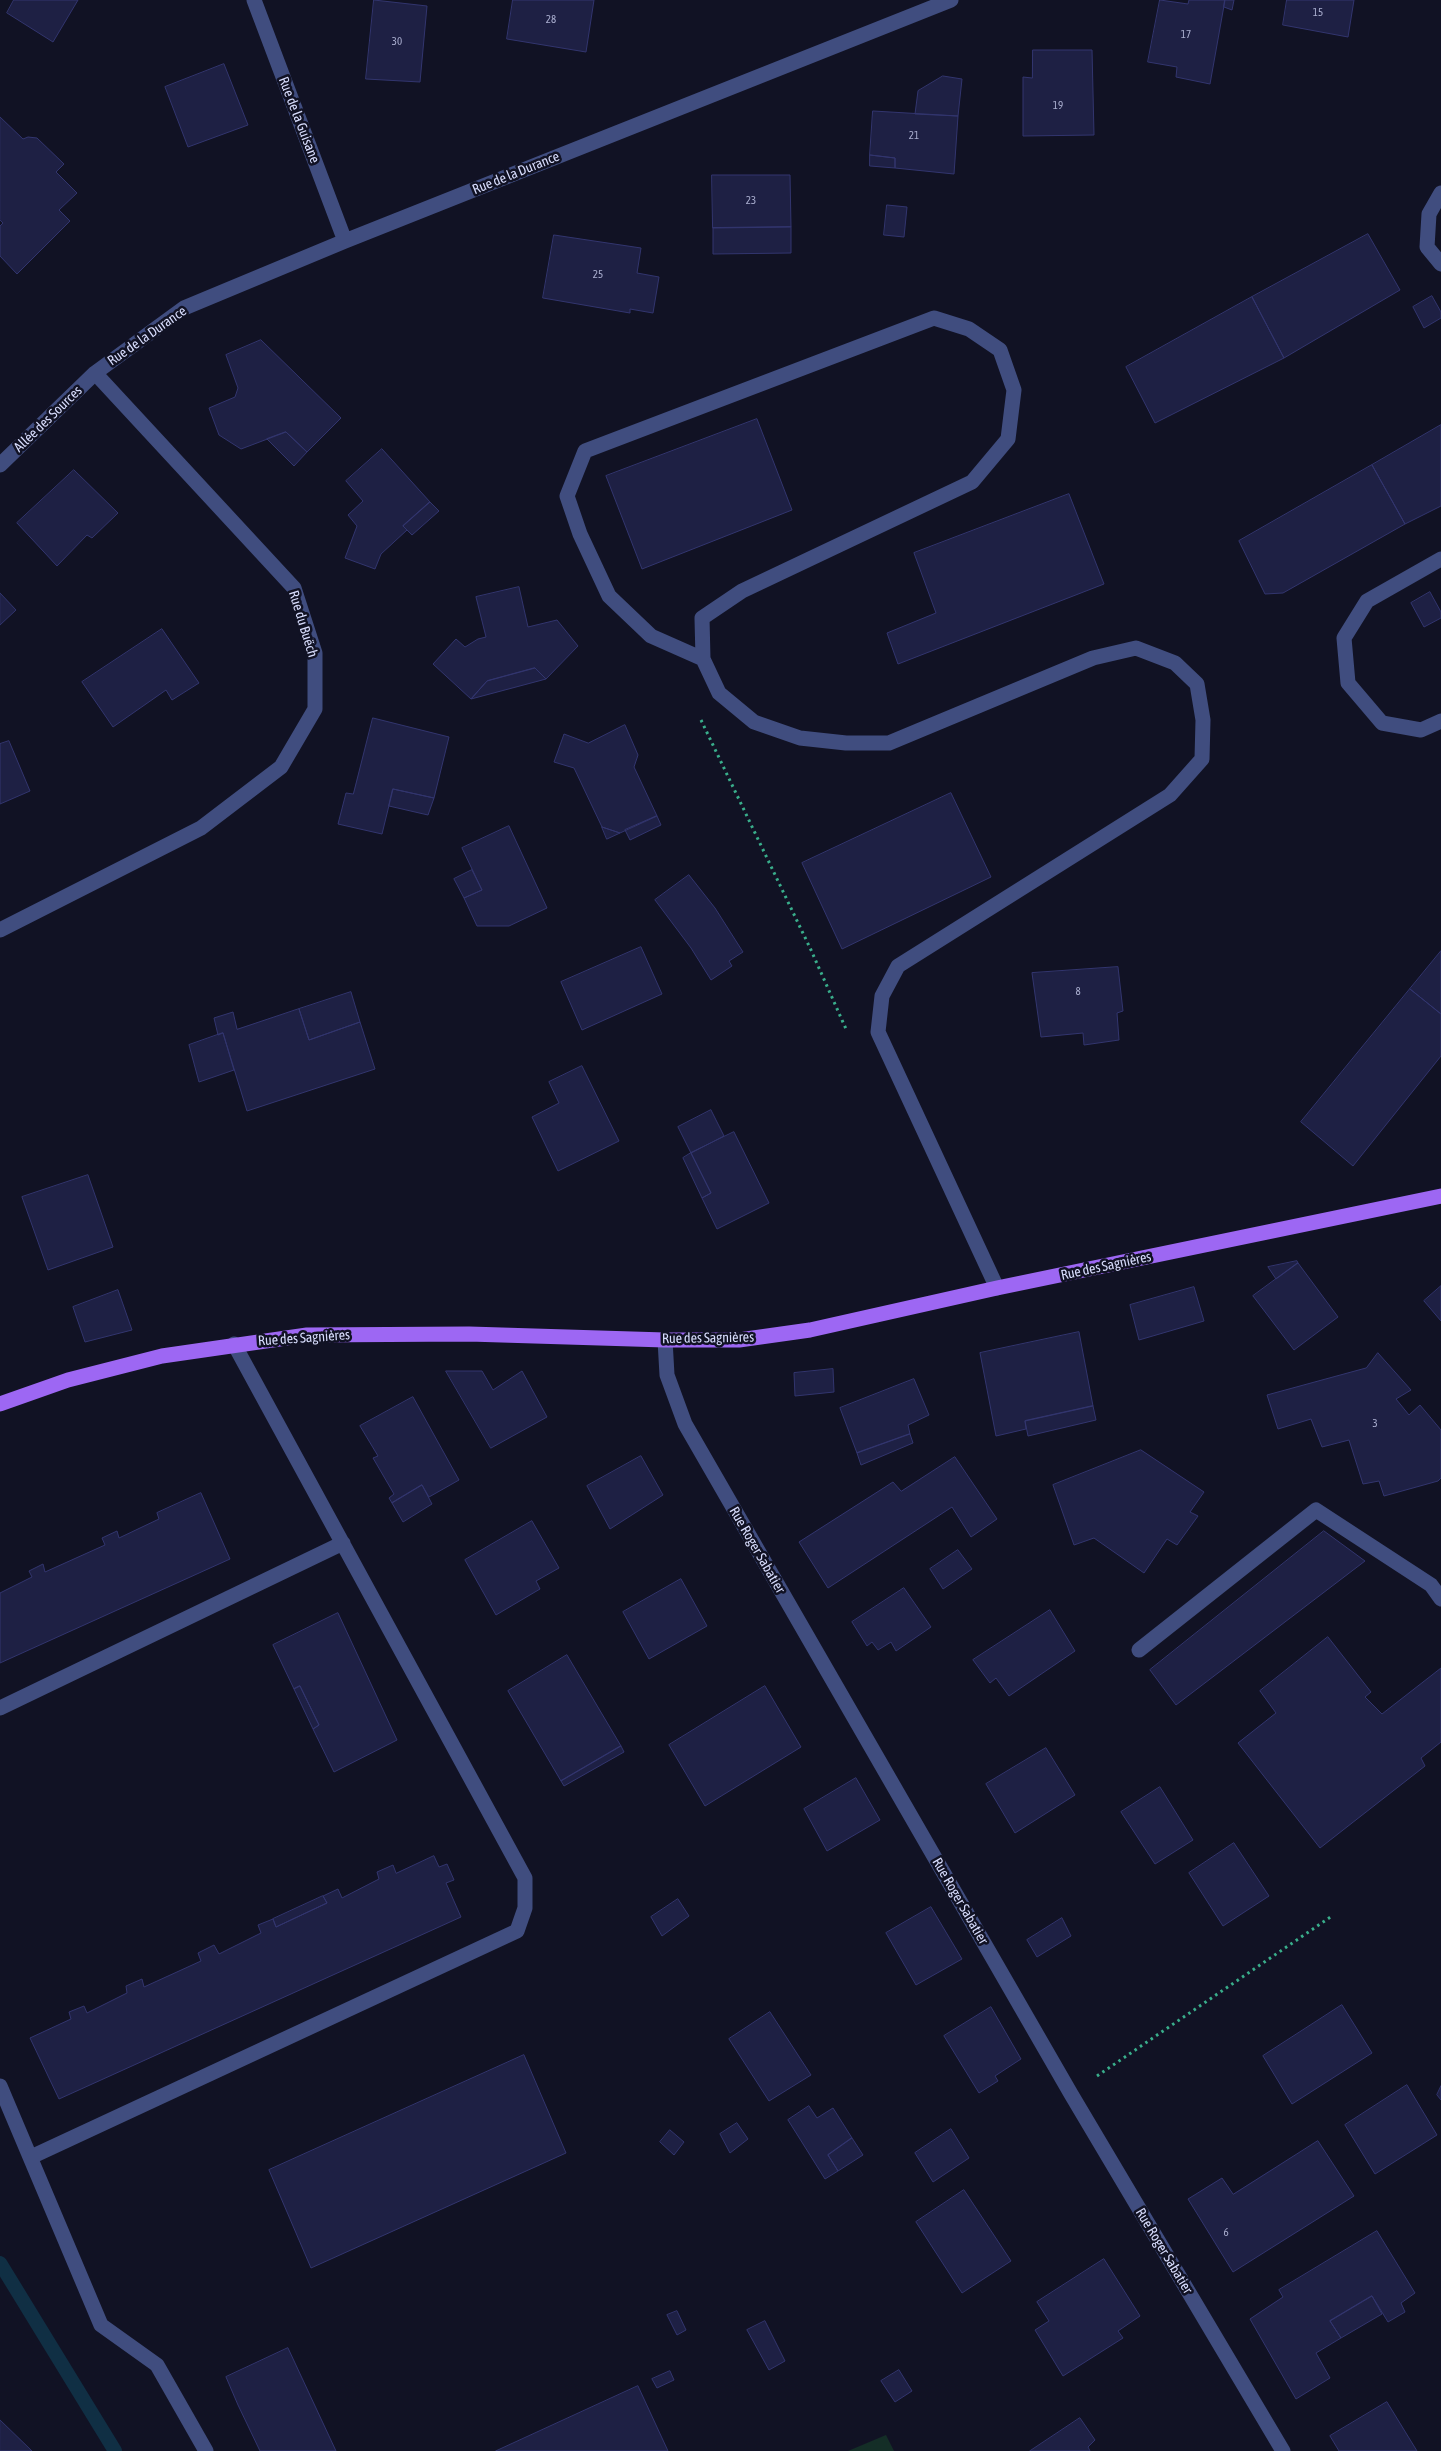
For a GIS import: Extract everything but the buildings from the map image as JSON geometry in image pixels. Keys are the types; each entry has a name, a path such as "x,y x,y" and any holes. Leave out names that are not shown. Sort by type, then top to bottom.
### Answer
{"main road":[{"name":"Rue des Sagnières","path":"0,1404 68,1380 162,1356 234,1344 307,1336 469,1334 664,1340 740,1340 810,1330 997,1288 1441,1196"}],"street":[{"name":"Rue de la Guisane","path":"254,0 345,241"},
{"name":"Rue de la Durance","path":"95,373 184,308 345,241 951,0"},
{"path":"1441,193 1429,214 1428,248 1441,264"},
{"path":"703,659 651,636 609,596 580,534 568,496 586,451 934,318 969,329 1000,350 1014,390 1008,439 972,482 742,591 702,618 703,659 719,693 754,722 800,738 846,744 889,743 1093,658 1136,648 1175,663 1197,684 1203,720 1202,760 1170,796 898,966 882,996 878,1032 997,1288"},
{"name":"Allée des Sources","path":"0,465 95,373"},
{"name":"Rue du Buëch","path":"0,930 201,828 281,767 316,709 315,653 294,588 95,373"},
{"path":"1441,559 1367,601 1344,638 1348,684 1382,723 1421,730 1441,722"},
{"name":"Rue Roger Sabatier","path":"664,1340 667,1375 685,1424 1071,2094 1283,2451"},
{"path":"31,2157 517,1931 525,1908 524,1878 234,1344"},
{"path":"1139,1650 1316,1510 1430,1586 1441,1599"},
{"path":"0,1708 343,1543"},
{"path":"0,2086 101,2325 157,2365 206,2451"}],"path":[{"path":"709,736 850,1036"},
{"path":"1071,2094 1332,1916"}],"green space":[{"path":"886,2435 894,2451 848,2451"}],"waterway":[{"path":"0,2263 115,2451"}]}
